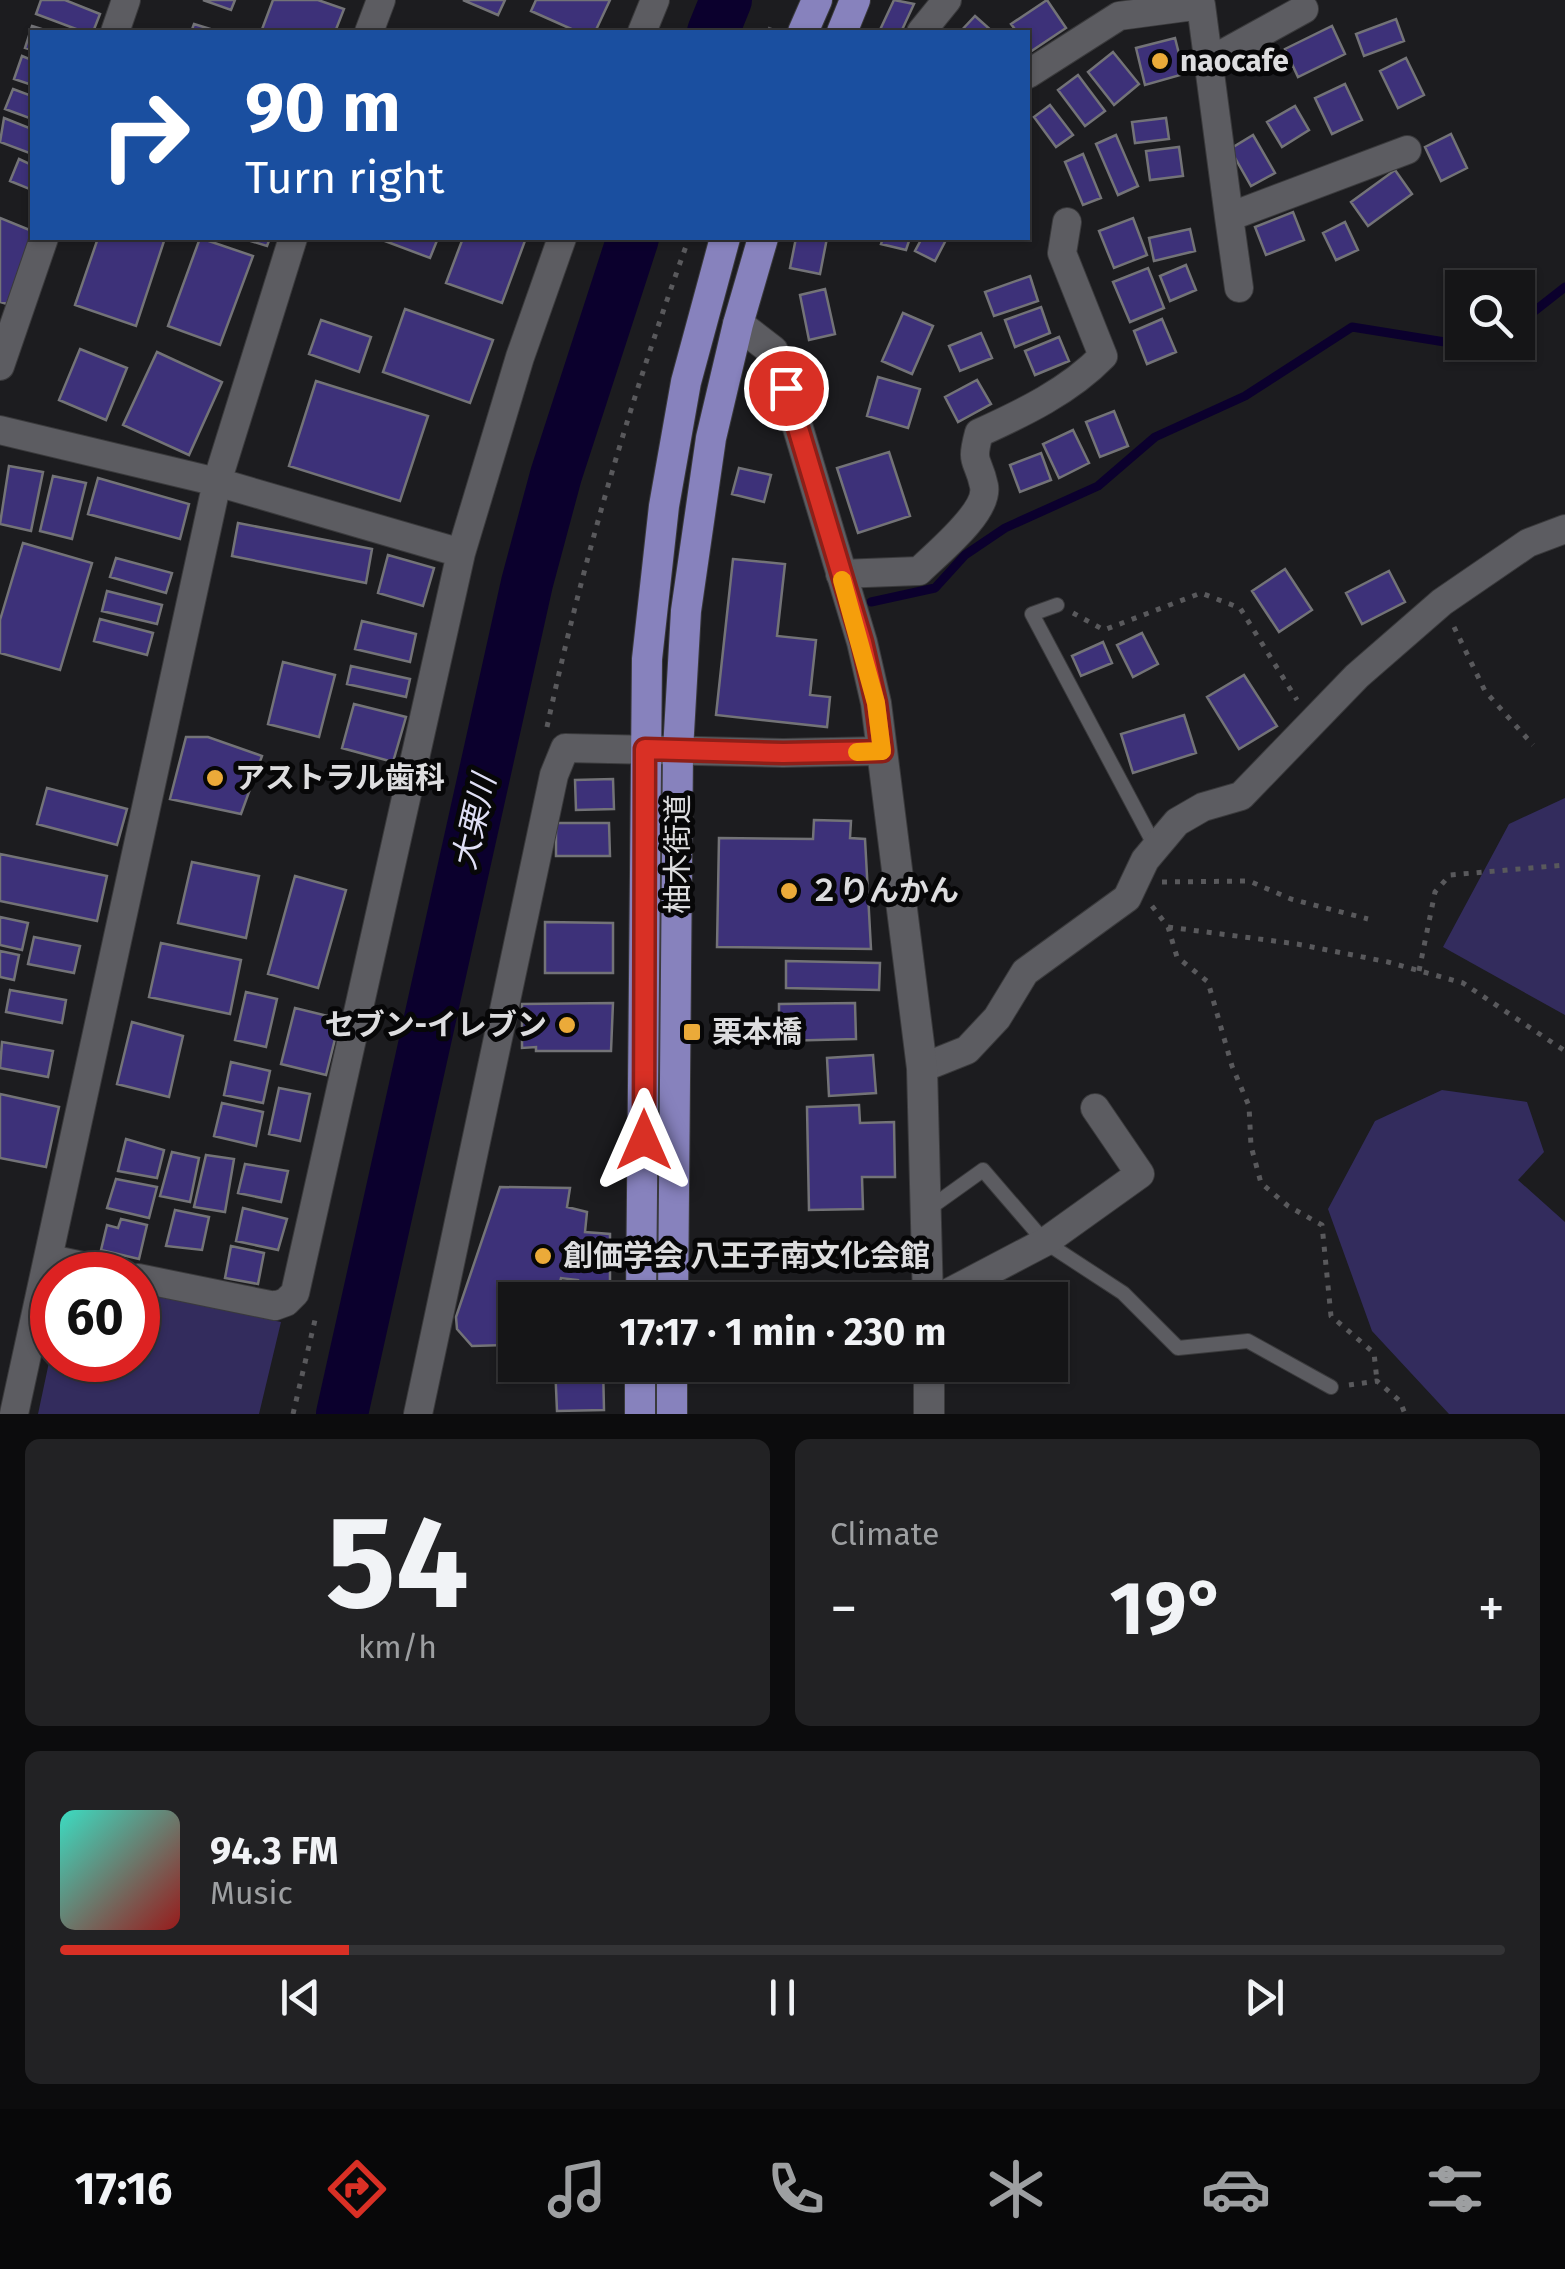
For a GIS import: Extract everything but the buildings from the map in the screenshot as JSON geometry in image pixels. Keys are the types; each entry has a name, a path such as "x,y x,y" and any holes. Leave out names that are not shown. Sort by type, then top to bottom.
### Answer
{"main road":[{"path":"804,30 817,0"},
{"path":"843,30 855,0"},
{"name":"柚木街道","path":"641,1282 647,659 664,506 686,382 724,240"},
{"name":"柚木街道","path":"674,1282 678,750 686,611 711,438 762,240"},
{"path":"640,1382 640,1414"},
{"path":"672,1382 672,1414"}],"street":[{"path":"116,30 126,0"},
{"path":"370,30 381,0"},
{"path":"643,30 655,0"},
{"path":"923,30 947,0"},
{"path":"1030,73 1119,16 1201,5 1239,288"},
{"path":"1208,62 1304,9"},
{"path":"1229,217 1407,150"},
{"path":"840,574 918,572 978,512 985,488 972,459 980,433 1028,410 1088,372 1104,356 1062,253 1067,222"},
{"path":"0,366 43,240"},
{"path":"52,1252 217,482 292,240"},
{"path":"160,1282 275,1306 295,1293 461,553 520,357 561,240"},
{"path":"738,324 773,352 822,504 872,688 922,1068 928,1282"},
{"path":"0,430 217,482 461,553"},
{"path":"922,1068 966,1050 997,1018 1026,972 1127,898 1176,822 1203,807 1240,796 1357,676 1442,602 1528,543 1565,529"},
{"path":"418,1414 554,775 565,748 882,751"},
{"path":"969,1282 1046,1242 1140,1174 1094,1108"},
{"path":"14,1414 30,1345"},
{"path":"928,1382 929,1414"}],"lane":[{"path":"1057,605 1032,614 1156,848"},
{"path":"926,1210 983,1170 1046,1242 1124,1292 1178,1348 1248,1341 1331,1387"}],"path":[{"path":"546,732 589,546 688,240"},
{"path":"1057,605 1104,630 1202,593 1240,608 1311,724"},
{"path":"1442,602 1485,691 1533,745"},
{"path":"1419,971 1435,892 1450,875 1565,865"},
{"path":"1134,882 1249,881 1292,899 1368,919"},
{"path":"1134,882 1168,927 1178,957 1208,982 1232,1066 1249,1106 1251,1146 1261,1183 1288,1206 1322,1225 1331,1316 1374,1353 1377,1381 1400,1401 1404,1414"},
{"path":"1168,927 1297,944 1462,984 1565,1052"},
{"path":"293,1414 315,1320"},
{"path":"1331,1387 1377,1381"}],"shaded area":[{"path":"1565,798 1565,1015 1443,947 1509,824"},
{"path":"1442,1090 1527,1102 1544,1152 1518,1180 1565,1222 1565,1414 1449,1414 1372,1331 1328,1209 1375,1121"},
{"path":"160,1296 281,1322 259,1414 38,1414 45,1382 160,1382"}],"waterway":[{"name":"大栗川","path":"714,30 726,0"},
{"name":"大栗川","path":"342,1414 527,583 556,475 632,240"},
{"path":"1535,311 1565,287"},
{"path":"871,602 935,588 965,555 1005,528 1098,486 1155,437 1245,396 1352,327 1445,342"}],"slow traffic":[{"path":"842,580 862,642 882,751 857,752"}],"place":[{"name":"naocafe","path":"1160,61"},
{"name":"アストラル歯科","path":"215,778"},
{"name":"２りんかん","path":"789,891"},
{"name":"セブン-イレブン","path":"567,1025"},
{"name":"栗本橋","path":"692,1032"},
{"name":"創価学会 八王子南文化会館","path":"543,1256"}],"route":[{"path":"644,1140 645,749 882,751 862,642 786,388"}]}
